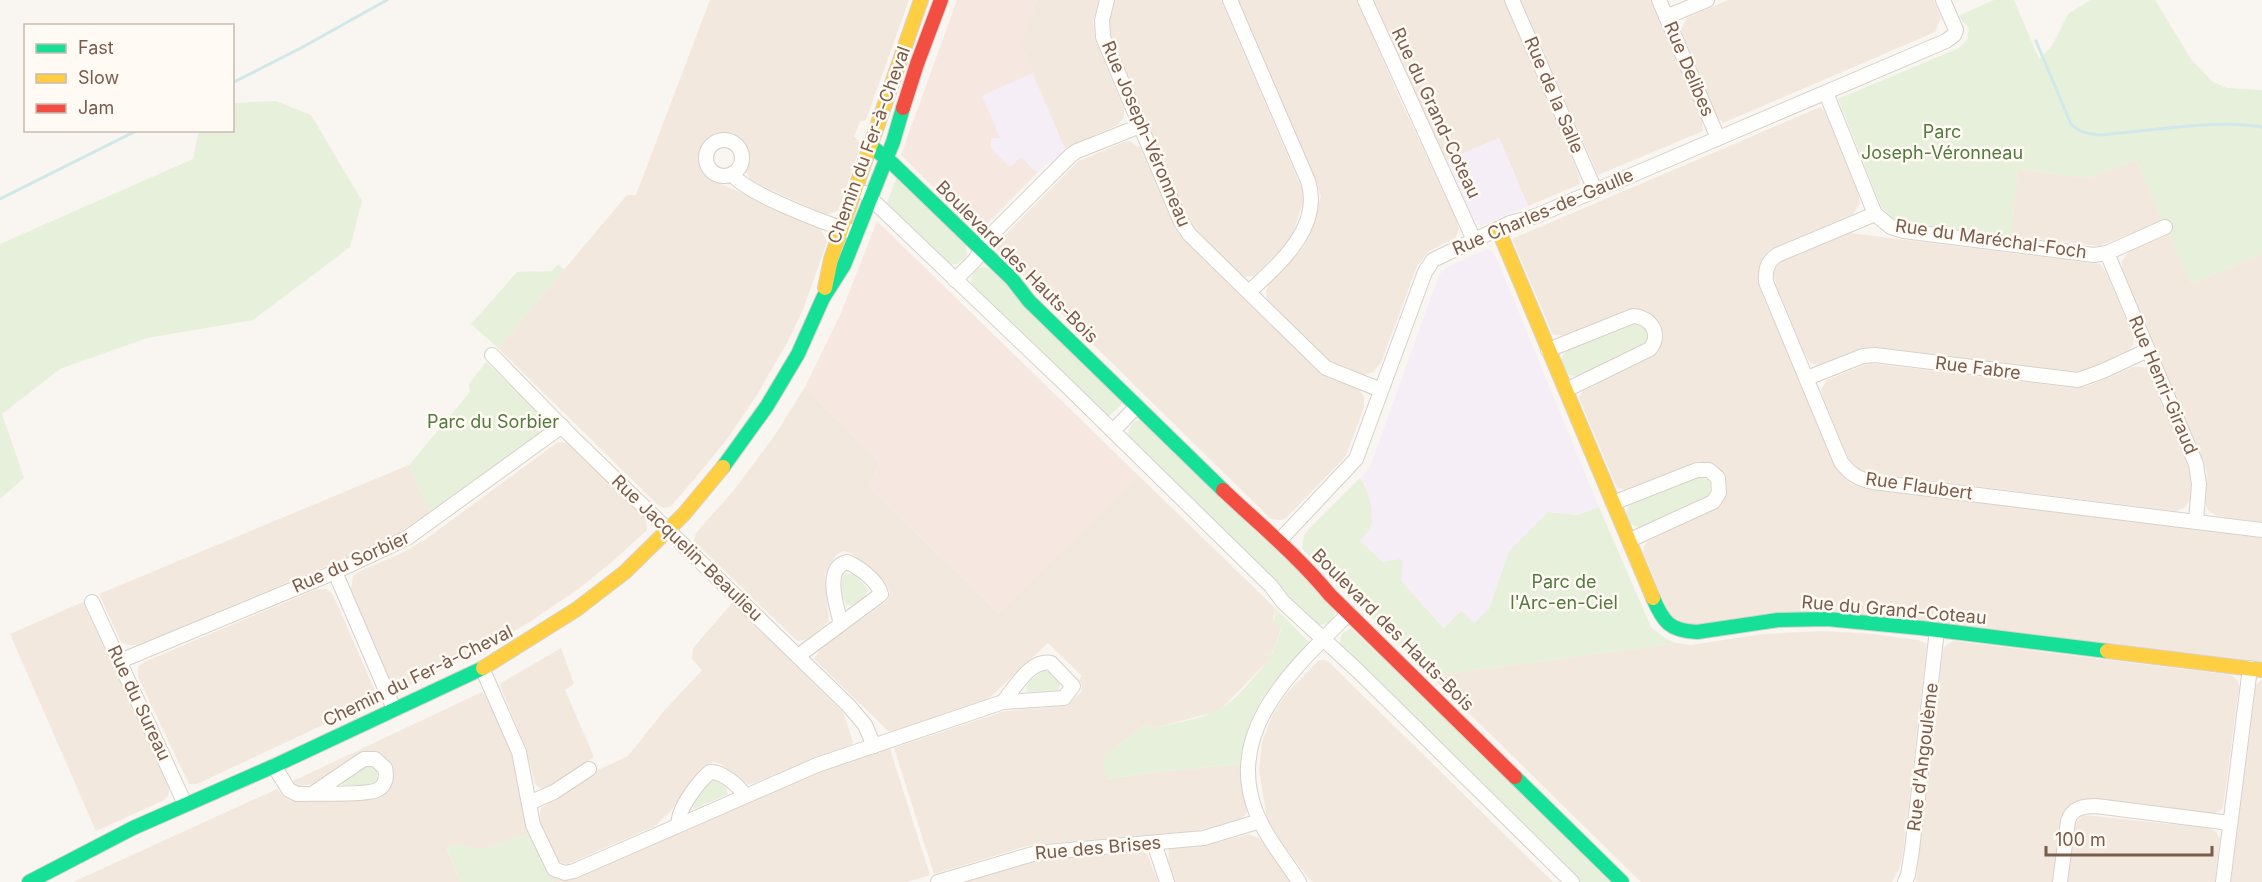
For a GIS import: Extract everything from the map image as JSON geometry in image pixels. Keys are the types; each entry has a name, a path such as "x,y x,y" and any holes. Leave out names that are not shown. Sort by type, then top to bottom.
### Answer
{"street":[{"name":"Chemin du Fer-à-Cheval","path":"823,298 831,259 921,0"},
{"name":"Chemin du Fer-à-Cheval","path":"16,881 36,880 185,804 274,766 482,668 533,639 577,609 630,567 668,531 719,473 760,417 798,354 823,298 844,265 887,158 917,64 941,0"},
{"name":"Rue Joseph-Véronneau","path":"1107,0 1102,20 1103,37 1183,226 1326,368 1381,390"},
{"path":"1230,0 1308,181 1312,198 1296,244 1249,292"},
{"name":"Rue du Grand-Coteau","path":"1365,0 1474,240"},
{"name":"Rue de la Salle","path":"1512,0 1595,190"},
{"name":"Rue Delibes","path":"1659,0 1718,138"},
{"path":"1666,17 1707,0"},
{"name":"Rue Charles-de-Gaulle","path":"1279,541 1353,463 1429,264 1436,258 1498,229 1946,41 1954,35 1956,30 1943,0"},
{"name":"Rue du Maréchal-Foch","path":"1826,93 1875,214 1891,227 1905,231 2082,253 2107,253 2165,227"},
{"path":"955,280 975,260 989,237 1070,156 1077,151 1140,126"},
{"name":"Boulevard des Hauts-Bois","path":"870,145 887,158 1012,279 1029,301 1279,541 1622,882"},
{"path":"732,174 744,186 857,234"},
{"path":"857,185 1113,431 1572,882"},
{"name":"Rue Flaubert","path":"1875,214 1781,252 1767,266 1766,282 1841,462 1852,474 1860,479 2262,530"},
{"name":"Rue du Grand-Coteau","path":"1498,229 1662,617 1671,628 1677,631 1697,632 1733,625 1790,619 1864,622 2256,669"},
{"name":"Rue Henri-Giraud","path":"2107,253 2196,464 2199,484 2196,521"},
{"path":"1548,350 1633,316 1646,320 1654,328 1655,342 1650,349 1566,390"},
{"name":"Rue Fabre","path":"1807,378 1863,356 1875,355 2078,380 2097,374 2148,350"},
{"name":"Rue Jacquelin-Beaulieu","path":"492,355 862,721 874,746"},
{"path":"1113,431 1137,406"},
{"name":"Rue du Sorbier","path":"120,661 397,544 418,532 562,426"},
{"path":"1613,503 1697,470 1709,470 1718,478 1719,494 1710,504 1629,540"},
{"path":"335,572 394,710"},
{"name":"Rue du Sureau","path":"92,602 185,804"},
{"path":"1299,882 1260,821 1253,804 1249,784 1251,748 1262,714 1277,690 1349,613"},
{"path":"798,656 841,624"},
{"name":"Rue d'Angoulème","path":"1905,882 1912,850 1937,630"},
{"path":"482,668 519,752 533,825 554,869 561,872 574,871 817,765 1003,702 1060,699 1067,695 1073,686 1051,663 1043,662 1032,669 1003,702"},
{"path":"2223,882 2230,823 2256,669"},
{"path":"274,766 290,792 297,794 373,792 384,783 385,768 375,759 364,759 315,792"},
{"path":"530,803 554,792 589,769"},
{"path":"679,824 680,811 710,772 721,775 742,790 745,796"},
{"path":"2060,882 2068,821 2071,813 2080,808 2096,806 2230,823"},
{"name":"Rue des Brises","path":"938,882 1036,853 1209,837 1260,821"},
{"path":"1154,843 1167,882"}],"shaded area":[{"path":"710,0 909,0 866,120 860,122 854,136 861,145 838,211 826,215 750,180 745,169 746,150 739,139 732,134 717,134 706,140 699,153 700,164 710,179 820,228 827,242 804,307 788,341 757,395 727,439 697,476 671,506 664,508 658,505 498,348 627,195 636,195"},
{"path":"957,0 1037,0 1020,42 1065,149 1051,163 1049,161 981,230 976,230 901,155"},
{"path":"1037,0 1099,0 1093,21 1095,38 1124,109 1124,118 1117,125 1065,149 1020,42"},
{"path":"1115,0 1221,0 1305,196 1291,239 1255,276 1245,277 1238,272 1193,227 1187,218 1113,44 1109,26"},
{"path":"1238,0 1357,0 1403,106 1457,220 1459,230 1455,238 1429,251 1417,266 1381,363 1373,372 1364,375 1328,360 1267,299 1266,291 1269,284 1304,247 1321,197"},
{"path":"1374,0 1504,0 1579,175 1580,184 1528,206 1499,138 1445,161"},
{"path":"1520,0 1650,0 1702,120 1703,131 1598,175"},
{"path":"1728,0 1934,0 1941,18 1935,32 1723,123 1717,116 1681,30 1687,18"},
{"path":"1032,73 1065,149 1037,173 1021,157 1010,167 993,151 991,138 1000,138 982,96"},
{"path":"1820,107 1825,112 1858,191 1860,204 1853,214 1769,250 1760,263 1758,277 1762,294 1838,471 1851,484 1866,489 2262,537 2262,663 1877,616 1688,626 1669,614 1643,552 1644,546 1648,541 1717,508 1722,503 1727,490 1724,474 1716,465 1698,461 1625,490 1617,488 1579,398 1583,391 1655,355 1663,339 1661,324 1648,311 1632,309 1565,335 1553,335 1512,239"},
{"path":"1499,138 1528,206 1481,226 1474,220 1445,161"},
{"path":"1130,141 1140,146 1174,226 1183,239 1313,366 1329,378 1358,388 1364,397 1364,407 1346,456 1286,518 1271,519 996,249 996,244 1079,161"},
{"path":"2136,160 2163,221 2099,246 2011,236 2018,169 2087,178"},
{"path":"877,221 1138,475 999,613 869,487 880,463 805,387 841,313"},
{"path":"1850,233 2100,264 2106,272 2134,337 2133,345 2127,353 2084,371 2075,372 1875,347 1862,348 1824,364 1811,363 1803,351 1776,285 1773,272 1781,261"},
{"path":"2169,234 2191,284 2262,254 2262,522 2217,516 2207,509 2205,466 2122,269 2122,261 2129,252"},
{"path":"1487,249 1496,257 1599,507 1578,515 1548,512 1509,551 1489,609 1457,640 1401,581 1403,562 1383,562 1359,541 1371,527 1365,484 1360,478 1370,467 1439,275 1447,267"},
{"path":"1869,363 2076,388 2088,386 2133,367 2143,367 2147,369 2152,379 2190,470 2192,480 2190,500 2184,508 2176,511 1861,472 1849,460 1821,390 1827,380"},
{"path":"805,387 880,463 869,487 999,613 1138,475 1275,608 1273,619 1282,626 1270,659 1224,706 1215,712 1154,728 1144,725 1104,756 1104,767 1108,779 1241,764 1241,781 1247,812 1242,819 1195,831 1030,845 934,874 894,748 1005,711 1067,706 1081,692 1082,684 1079,680 1082,676 1048,643 986,701 895,731 888,731 814,659 820,649 888,600 890,592 884,582 851,553 843,551 836,555 825,574 829,621 808,639 797,641 694,541 696,533 734,490 775,435"},
{"path":"558,442 569,443 646,519 647,530 577,590 528,623 481,650 403,688 391,683 351,591 353,576 426,539"},
{"path":"409,465 430,513 408,529 383,542 138,645 121,642 99,594"},
{"path":"317,589 327,589 333,595 376,693 374,701 197,784 189,784 138,677 138,667 144,662"},
{"path":"83,602 169,788 168,796 164,800 96,831 10,634"},
{"path":"732,603 843,712 853,742 851,745 748,784 721,764 714,762 708,764 699,771 669,813 655,826 568,864 559,862 539,819 541,808 596,771 628,756 664,711 702,670 692,659 693,648"},
{"path":"1823,631 1873,634 1918,640 1927,644 1903,853 1899,869 1892,882 1641,882 1431,676 1676,643 1691,645 1763,634"},
{"path":"1953,641 2232,675 2238,681 2239,687 2223,808 2211,814 2084,799 2068,806 2061,815 2052,882 1916,882 1943,651 1945,646"},
{"path":"561,648 574,684 565,690 594,757 546,789 535,784 526,748 500,686 501,683"},
{"path":"1319,660 1326,660 1332,665 1553,882 1313,882 1310,880 1267,819 1259,769 1262,742 1273,714 1286,694"},
{"path":"2262,679 2262,882 2231,882 2254,687"},
{"path":"482,692 489,701 512,756 528,834 480,850 463,845 447,848 460,882 73,882 277,789 284,797 292,801 381,796 391,769 385,758 373,752 357,754 315,784 298,786 291,782"},
{"path":"890,749 930,875 907,882 553,882 547,872 556,878 573,879 819,772"},
{"path":"2084,815 2207,828 2216,832 2220,839 2215,882 2067,882 2074,824"},
{"path":"1249,834 1260,839 1291,882 1174,882 1168,868 1169,849 1215,843"},
{"path":"1142,852 1147,854 1158,882 960,882 1032,860"}],"green space":[{"name":"Parc Joseph-Véronneau","path":"1994,0 2014,0 2039,59 2052,46 2068,14 2090,0 2155,0 2191,59 2213,82 2227,88 2262,90 2262,254 2191,284 2136,160 2087,178 2018,169 2011,236 1900,222 1889,216 1881,206 1838,99 1959,48 1967,40 1969,28 1958,16"},
{"path":"276,101 311,115 362,201 350,247 253,320 147,338 60,369 2,414 24,478 0,499 0,244 193,159 199,132 234,132 234,103"},
{"path":"897,177 966,245 967,256 958,264 952,264 941,258 886,205"},
{"path":"558,264 564,270 498,348 471,324 517,272 552,271"},
{"path":"983,267 991,269 1124,402 1107,418 974,290 971,282 972,276"},
{"path":"1635,324 1646,329 1647,339 1643,346 1577,376 1568,375 1561,359 1566,351"},
{"name":"Parc du Sorbier","path":"486,362 540,415 543,422 542,430 539,435 430,513 409,465 470,392 469,384"},
{"path":"1140,420 1329,601 1335,612 1331,622 1320,625 1310,619 1130,443 1129,430 1134,422"},
{"path":"1698,476 1707,479 1711,484 1710,495 1704,500 1640,528 1630,523 1626,512 1630,504"},
{"name":"Parc de l'Arc-en-Ciel","path":"1360,478 1368,494 1372,520 1369,529 1360,541 1383,562 1401,559 1403,562 1401,581 1444,628 1461,611 1474,623 1489,609 1509,551 1548,512 1578,515 1599,507 1651,627 1666,639 1676,643 1431,676 1302,549 1307,531"},
{"path":"846,573 856,575 868,590 865,597 851,606 847,605 842,593 841,584"},
{"path":"1275,608 1309,642 1260,702 1245,737 1241,764 1107,779 1104,756 1144,725 1154,728 1202,717 1224,707 1238,695 1270,659 1262,653 1272,655 1282,627 1274,623"},
{"path":"1351,628 1616,882 1578,882 1339,644 1342,634"},
{"path":"1043,670 1050,673 1060,683 1058,690 1028,692 1026,688 1028,683"},
{"path":"364,765 372,765 378,770 376,784 344,787 342,785 342,781"},
{"path":"716,780 726,788 728,794 694,809 693,806 708,783"},
{"path":"528,834 553,882 460,882 447,847 463,845 480,850"}],"waterway":[{"path":"234,82 387,0"},
{"path":"2036,41 2071,124 2081,131 2101,135 2182,126 2224,124 2262,127"},
{"path":"0,199 134,132"}],"traffic: fast":[{"path":"723,467 767,406 798,354 823,298 844,265 893,142 903,108"},
{"path":"870,145 894,165 1012,279 1029,301 1223,490"},
{"path":"1653,598 1660,613 1669,624 1680,630 1688,631 1697,632 1778,620 1827,619 2107,651"},
{"path":"29,882 133,828 274,766 483,668"},
{"path":"1515,777 1622,882"}],"traffic: slow":[{"path":"825,288 831,259 921,0"},
{"path":"1498,229 1653,598"},
{"path":"483,668 577,609 625,572 684,514 723,467"},
{"path":"2107,651 2262,670"}],"traffic: jam":[{"path":"903,108 941,0"},
{"path":"1223,490 1292,554 1330,595 1515,777"}]}
